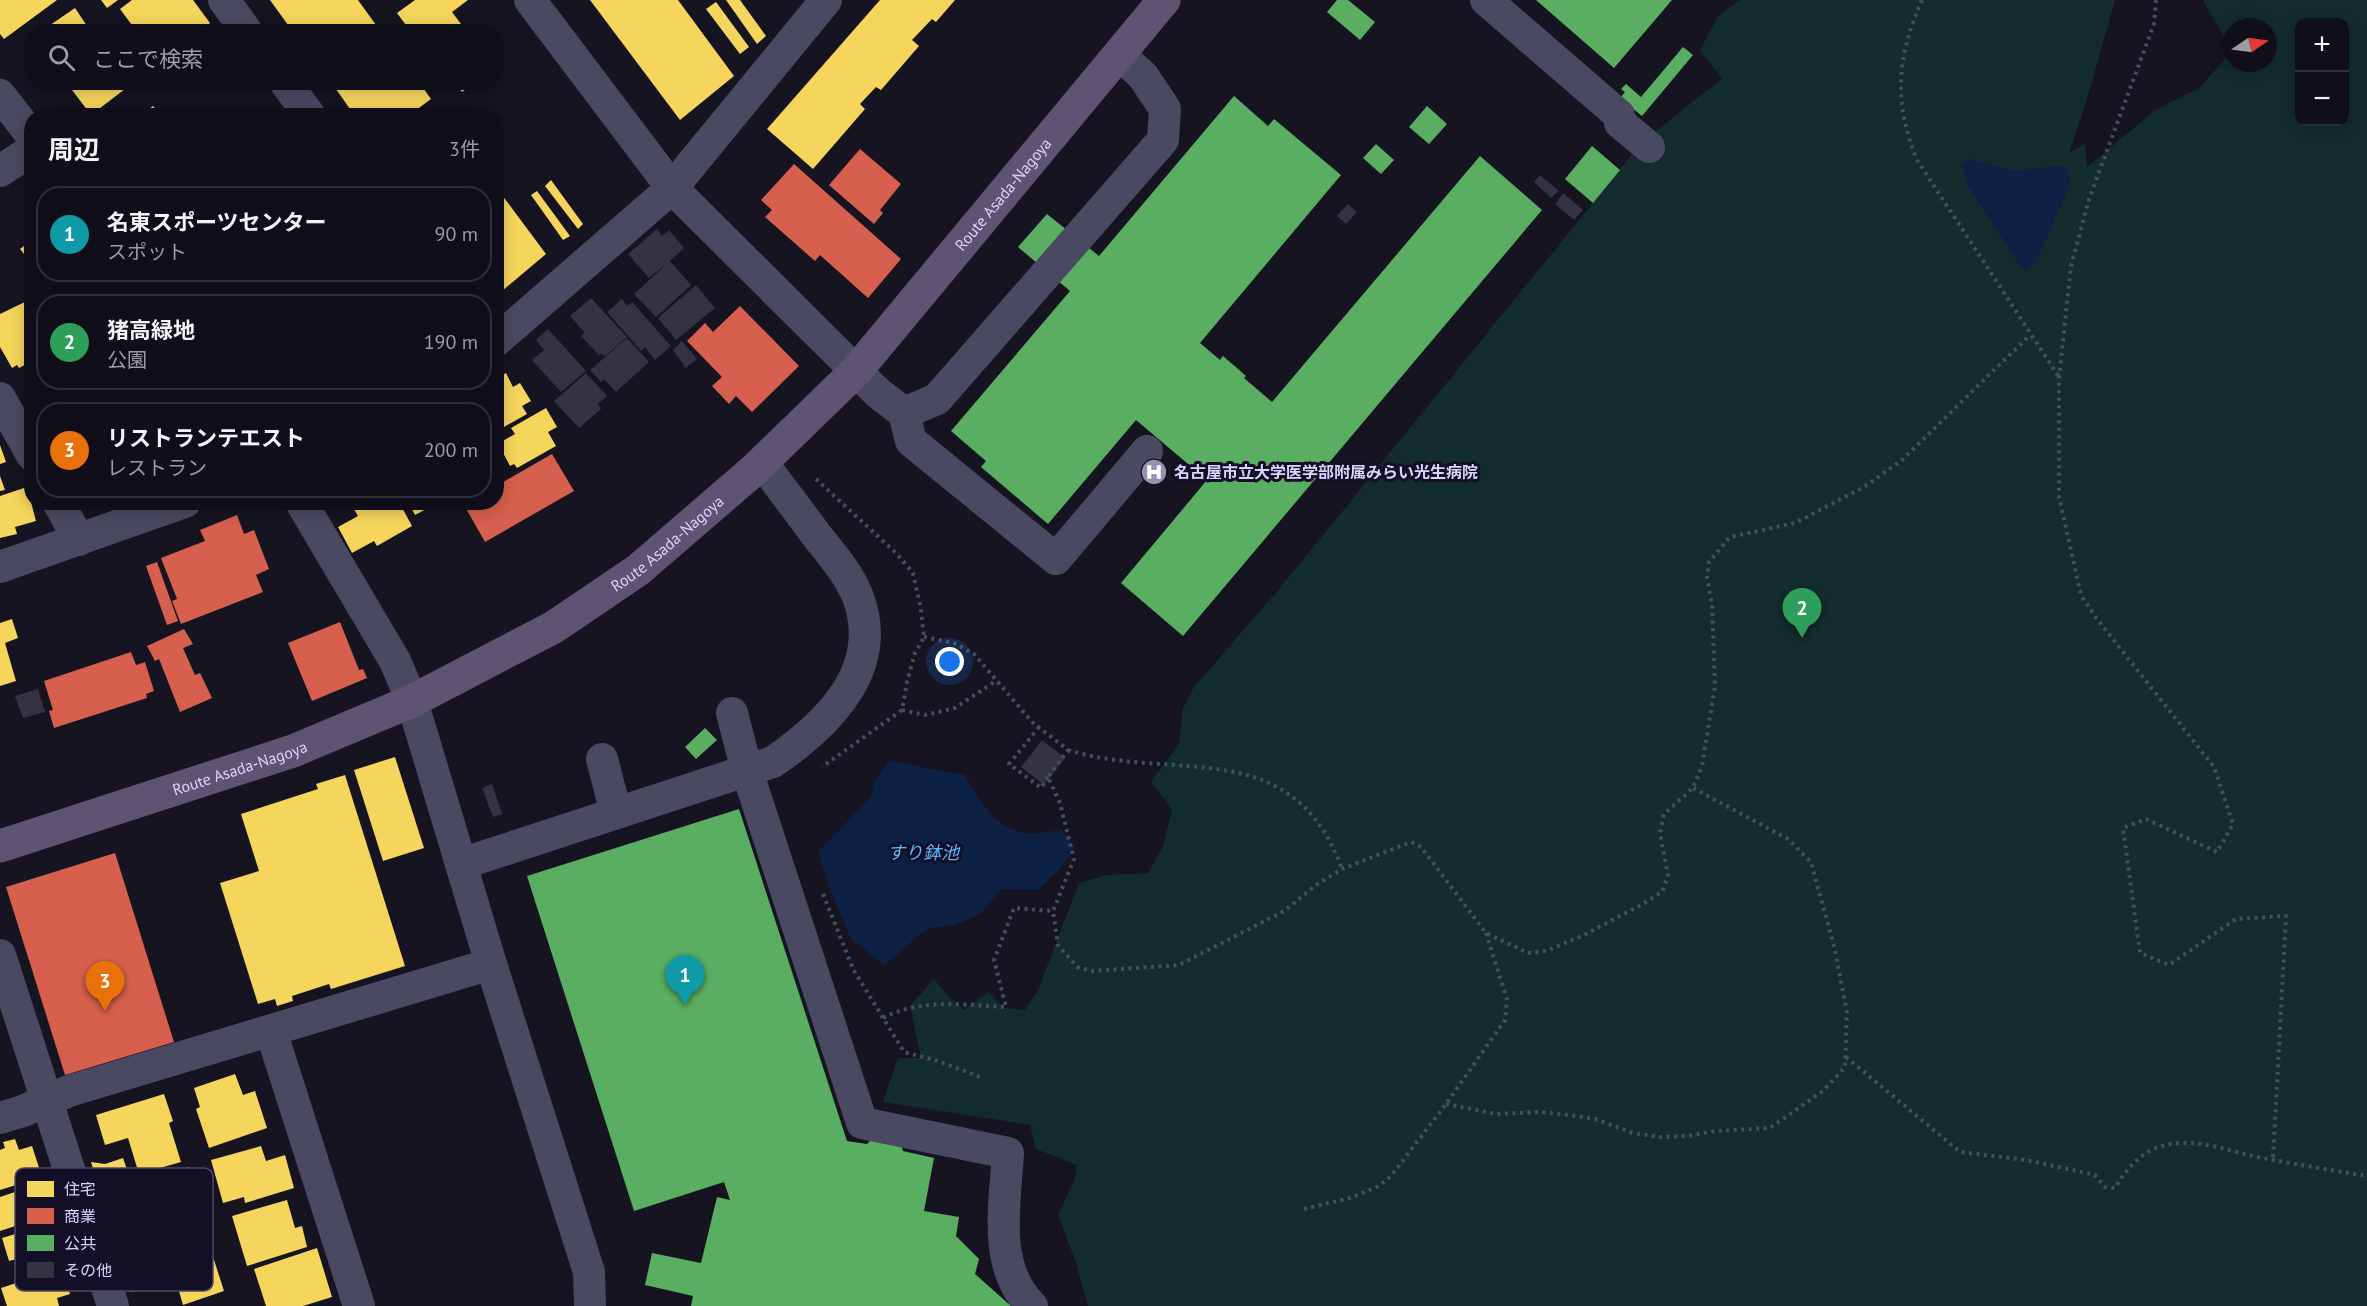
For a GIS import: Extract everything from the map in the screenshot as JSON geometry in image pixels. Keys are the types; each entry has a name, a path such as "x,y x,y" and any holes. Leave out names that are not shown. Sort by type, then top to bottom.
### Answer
{"main road":[{"name":"Route Asada-Nagoya","path":"0,846 293,751 412,701 554,627 638,570 762,462 856,371 1164,0"}],"street":[{"path":"224,0 241,24"},
{"path":"530,0 672,188 877,392 904,413 911,441 1056,559 1147,451"},
{"path":"504,334 672,188 826,0"},
{"path":"1486,0 1619,115 1620,123 1649,147"},
{"path":"904,413 937,399 1163,140 1166,109 1143,76 1119,54"},
{"path":"291,90 304,108"},
{"path":"0,95 24,126"},
{"path":"0,171 24,155"},
{"path":"0,398 24,440"},
{"path":"461,864 773,762 798,745 839,705 860,670 865,635 858,598 842,569 762,462"},
{"path":"62,510 79,540"},
{"path":"0,567 163,510"},
{"path":"306,510 395,661 412,701 491,964 590,1272 590,1306"},
{"path":"732,713 747,771 862,1124 1008,1154 1003,1225 1006,1256 1013,1280 1032,1306"},
{"path":"602,759 616,813"},
{"path":"0,955 68,1168"},
{"path":"0,1118 69,1091 491,964"},
{"path":"271,1031 359,1306"},
{"path":"108,1291 113,1306"}],"path":[{"path":"1922,0 1908,32 1901,68 1901,105 1909,141 1917,160 2059,378"},
{"path":"2156,0 2154,24 2089,199 2071,266 2059,378 2059,497 2081,595 2097,620 2214,767 2233,824 2217,852 2146,819 2123,828 2140,953 2169,965 2236,919 2286,916 2273,1160"},
{"path":"1486,933 1528,953 1546,951 1582,936 1662,892 1668,876 1660,833 1664,814 1693,789 1702,766 1715,686 1712,604 1707,578 1709,562 1730,537 1795,523 1864,487 1902,460 2030,335"},
{"path":"924,637 954,643 974,654 1039,727 1068,750 1117,760 1201,766 1242,772 1266,781 1292,798 1321,827 1334,846 1342,869"},
{"path":"902,710 925,715 955,708 997,680"},
{"path":"1039,727 1009,764 1041,788 1068,750"},
{"path":"1048,777 1060,803 1074,859 1053,911 1058,945 1077,967 1093,971 1179,965 1284,911 1316,885 1342,869 1411,842 1421,846 1486,933 1507,1000 1505,1020 1446,1104 1391,1176 1378,1186 1350,1198 1304,1209"},
{"path":"1446,1104 1496,1114 1539,1112 1569,1114 1595,1119 1633,1133 1659,1137 1689,1136 1715,1131 1770,1128 1823,1091 1845,1067 1847,1013 1835,950 1819,884 1811,862 1802,850 1788,839 1693,789"},
{"path":"822,892 853,969 904,1052 938,1061 982,1078"},
{"path":"883,1018 896,1011 919,1004 1006,1007 994,960 1014,908 1053,911"},
{"path":"1845,1056 1960,1152 2026,1160 2095,1175 2105,1186 2115,1188 2128,1167 2142,1156 2159,1146 2177,1143 2212,1145 2273,1160 2367,1176"}],"green space":[{"path":"1741,0 2115,0 2069,153 2085,144 2087,167 2154,111 2199,88 2223,61 2223,72 2277,72 2277,18 2223,18 2223,35 2203,0 2367,0 2367,1306 1088,1306 1075,1260 1058,1215 1075,1178 1077,1165 1036,1149 1030,1125 883,1102 898,1058 921,1058 910,1006 934,979 964,1010 989,992 1004,1008 1025,1010 1038,990 1079,883 1107,875 1148,873 1163,846 1172,810 1151,782 1179,744 1183,708 1194,687 1280,588 1644,140 1722,79 1700,50 1718,16"}],"water":[{"path":"1970,159 2013,171 2064,165 2071,182 2035,264 2023,270 1967,184 1962,164"},
{"name":"すり鉢池","path":"889,761 965,775 988,811 1004,825 1024,833 1062,830 1075,847 1062,867 1038,890 1001,889 981,914 955,925 926,929 885,965 851,939 830,889 818,852 871,797 875,780"}],"building: 住宅":[{"path":"0,0 57,0 4,39 0,34"},
{"path":"101,0 118,0 107,8"},
{"path":"132,0 193,0 210,23 131,24 120,9"},
{"path":"270,0 358,0 375,24 287,24"},
{"path":"415,0 468,0 452,12 461,24 405,24 397,13"},
{"path":"590,0 678,0 734,76 680,120"},
{"path":"726,0 740,0 766,36 757,44"},
{"path":"880,0 955,0 936,22 932,19 912,40 919,46 881,90 876,87 860,104 865,109 813,169 767,129"},
{"path":"716,2 749,47 740,54 706,9"},
{"path":"75,8 86,24 52,24"},
{"path":"72,90 124,90 100,108 86,108"},
{"path":"337,90 425,90 431,99 419,108 349,108"},
{"path":"551,180 583,224 578,229 545,186"},
{"path":"537,191 570,236 563,240 531,195"},
{"path":"504,198 546,254 504,289"},
{"path":"24,302 24,365 19,368 17,365 12,368 0,347 0,314"},
{"path":"506,373 513,387 520,383 531,401 522,406 527,414 504,427 504,374"},
{"path":"546,408 557,427 548,432 556,446 517,468 514,464 510,466 504,455 504,440 515,434 511,428"},
{"path":"0,445 6,462 0,464"},
{"path":"0,476 5,490 0,491"},
{"path":"24,488 24,510 33,510 36,521 15,527 17,534 0,538 0,496"},
{"path":"355,510 403,510 412,526 377,546 374,541 352,553 338,527 358,516"},
{"path":"412,510 424,510 415,515"},
{"path":"12,619 18,638 5,643 16,681 0,686 0,623"},
{"path":"395,757 424,848 383,861 354,770"},
{"path":"345,775 405,966 331,989 329,984 292,996 293,1001 277,1006 275,999 258,1004 220,883 259,871 241,814 318,789 316,784"},
{"path":"235,1074 243,1095 255,1091 267,1128 209,1148 196,1109 200,1107 194,1088"},
{"path":"164,1094 173,1121 169,1123 181,1162 160,1168 137,1168 128,1138 105,1145 96,1115"},
{"path":"15,1139 19,1150 32,1146 39,1168 15,1168 15,1185 0,1190 0,1150 5,1148 3,1142"},
{"path":"261,1146 266,1161 285,1155 294,1188 245,1203 244,1197 223,1203 211,1160"},
{"path":"123,1158 126,1168 93,1168 91,1162 105,1164"},
{"path":"15,1192 15,1226 0,1231 0,1197"},
{"path":"287,1200 295,1228 302,1226 307,1247 247,1266 232,1216"},
{"path":"15,1234 15,1260 9,1261 2,1238"},
{"path":"317,1248 332,1297 303,1306 266,1306 254,1269"},
{"path":"213,1257 224,1291 183,1305 179,1291 213,1291"},
{"path":"15,1283 15,1291 69,1291 70,1294 57,1298 59,1306 7,1306 1,1288"}],"building: 商業":[{"path":"860,149 901,184 880,210 883,213 874,224 829,185"},
{"path":"794,164 901,259 868,298 820,255 815,261 765,217 772,210 761,200"},
{"path":"740,306 799,366 752,412 736,396 729,404 712,386 722,377 687,341 705,323 713,332"},
{"path":"552,454 574,491 485,542 467,510 504,510 504,481"},
{"path":"237,515 244,534 254,530 269,569 256,575 263,592 181,624 172,601 177,599 161,558 205,541 200,530"},
{"path":"157,562 178,621 167,625 146,566"},
{"path":"340,622 359,670 363,669 367,678 312,701 288,643"},
{"path":"184,629 193,644 183,648 195,675 200,673 212,698 180,712 159,659 155,661 147,646"},
{"path":"131,652 136,665 145,662 154,691 146,694 147,698 54,728 49,711 53,710 44,681"},
{"path":"115,853 174,1042 65,1075 6,887"}],"building: 公共":[{"path":"1337,0 1348,0 1375,22 1360,40 1327,12"},
{"path":"1536,0 1672,0 1614,68"},
{"path":"1683,47 1693,55 1642,116 1620,98 1625,92 1621,89 1626,84 1641,97"},
{"path":"1234,96 1268,126 1274,119 1341,175 1200,343 1220,360 1223,356 1272,402 1480,156 1542,210 1183,636 1121,583 1207,480 1136,420 1048,524 981,467 986,461 951,431 1070,291 1018,247 1047,214 1099,256"},
{"path":"1427,106 1447,124 1429,144 1409,127"},
{"path":"1376,144 1394,160 1381,174 1363,158"},
{"path":"1592,146 1620,170 1593,203 1565,179"},
{"path":"705,728 717,740 696,759 685,747"},
{"path":"739,809 847,1141 867,1144 871,1140 900,1142 903,1151 934,1158 924,1211 959,1217 956,1236 979,1259 975,1274 1011,1306 691,1306 693,1296 645,1285 652,1253 701,1263 717,1197 730,1200 724,1182 634,1211 527,876"}],"building: その他":[{"path":"1540,175 1559,191 1551,198 1534,182"},
{"path":"1563,193 1583,210 1574,220 1555,204"},
{"path":"1348,204 1357,212 1346,224 1337,216"},
{"path":"657,229 662,236 669,230 684,248 670,261 691,285 656,317 634,294 668,263 649,278 628,254"},
{"path":"696,285 715,308 676,340 658,318"},
{"path":"591,298 627,337 605,356 601,353 599,355 581,336 585,333 570,316"},
{"path":"622,299 627,306 632,302 671,346 655,360 645,347 641,351 607,312"},
{"path":"548,329 586,371 561,392 532,360 544,350 536,340"},
{"path":"627,338 649,362 616,392 604,379 601,382 590,370"},
{"path":"682,341 697,359 686,368 673,350"},
{"path":"586,373 607,396 598,404 601,409 579,428 554,401"},
{"path":"38,689 45,712 23,718 15,696"},
{"path":"1042,740 1065,758 1044,785 1021,767"},
{"path":"492,784 502,814 493,817 482,788"}],"place":[{"name":"名古屋市立大学医学部附属みらい光生病院","path":"1154,472"},
{"name":"猪高緑地","path":"1802,638"},
{"name":"名東スポーツセンター","path":"685,1005"},
{"name":"リストランテエスト","path":"105,1011"}]}
